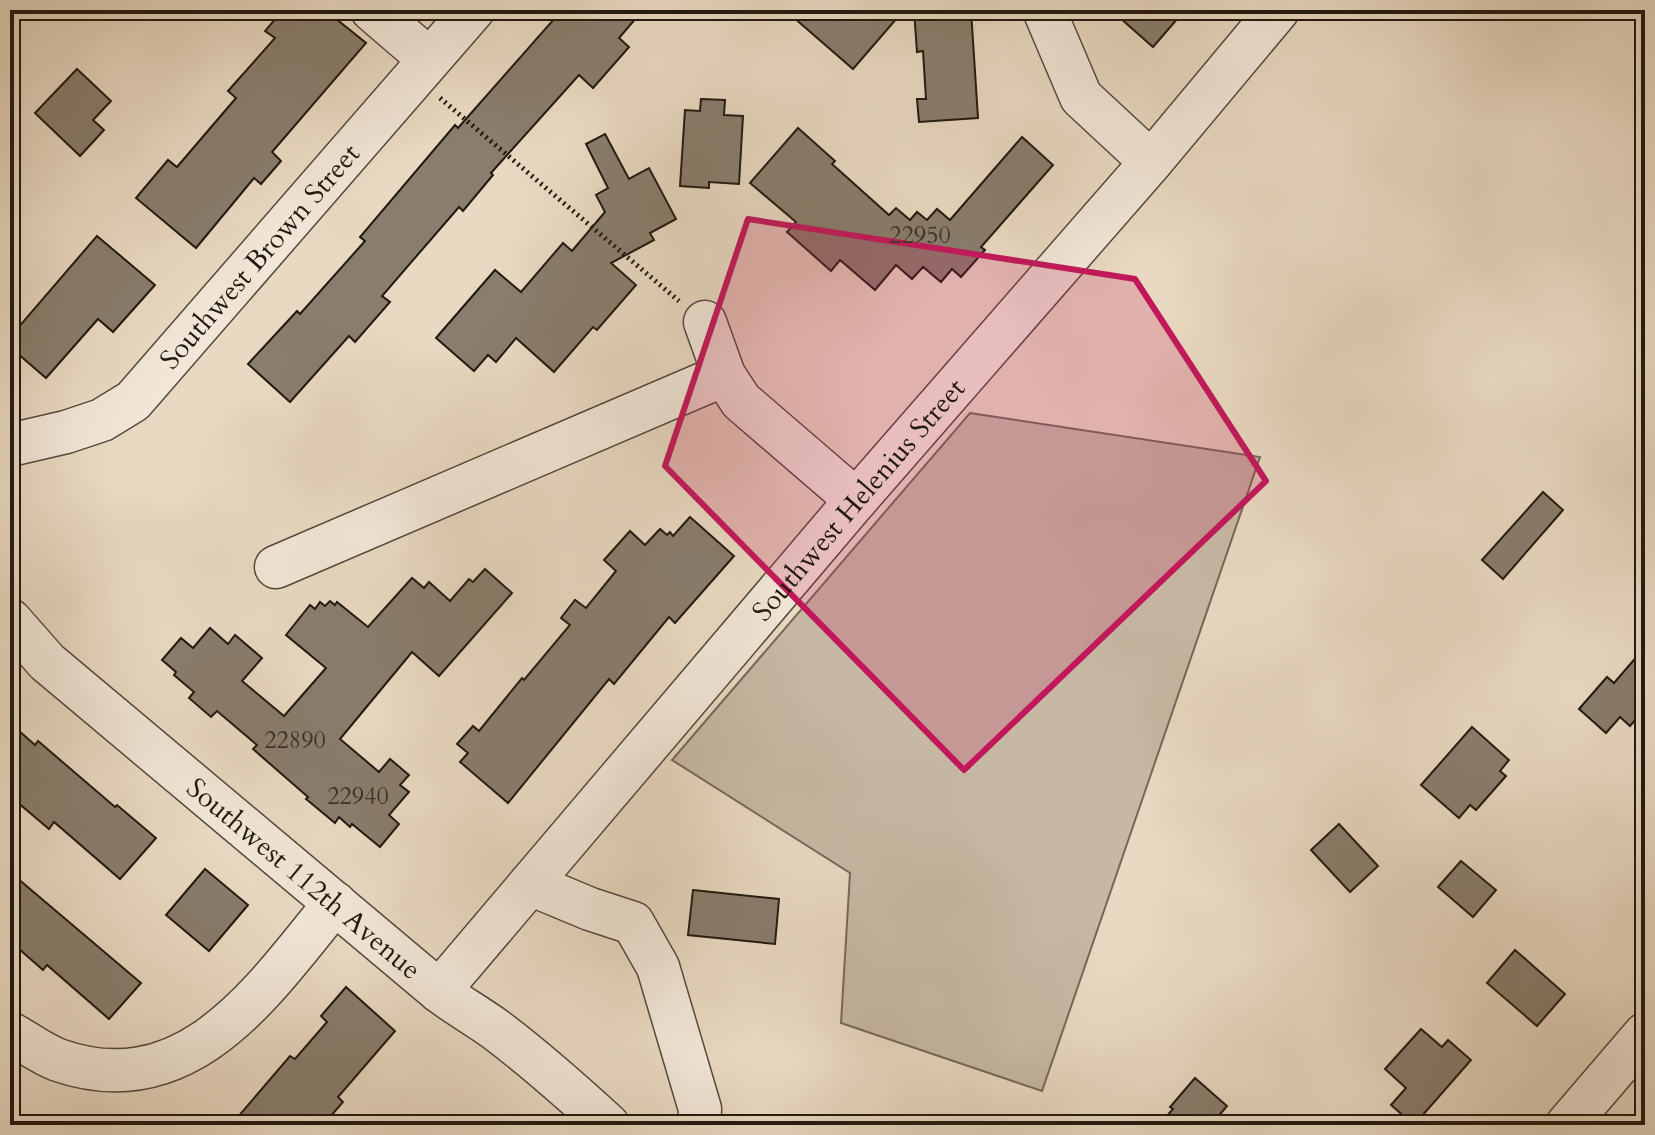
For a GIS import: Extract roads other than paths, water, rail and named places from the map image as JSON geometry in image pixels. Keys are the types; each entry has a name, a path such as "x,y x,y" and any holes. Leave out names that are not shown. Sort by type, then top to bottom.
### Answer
{"street":[{"path":"372,10 433,78"},
{"name":"Southwest Brown Street","path":"10,445 102,420 133,401 433,78 473,10"},
{"path":"1044,10 1081,97 1151,162"},
{"name":"Southwest Helenius Street","path":"439,991 1278,10"},
{"path":"705,322 724,375 741,401 856,500"},
{"path":"276,567 724,375"},
{"name":"Southwest 112th Avenue","path":"10,620 47,662 439,991 550,1072 608,1125"},
{"path":"530,884 633,923 658,967 700,1109 699,1125"},
{"path":"10,1033 56,1059 94,1069 133,1068 170,1060 212,1038 254,1001 335,903"},
{"path":"1567,1125 1645,1034"}]}
